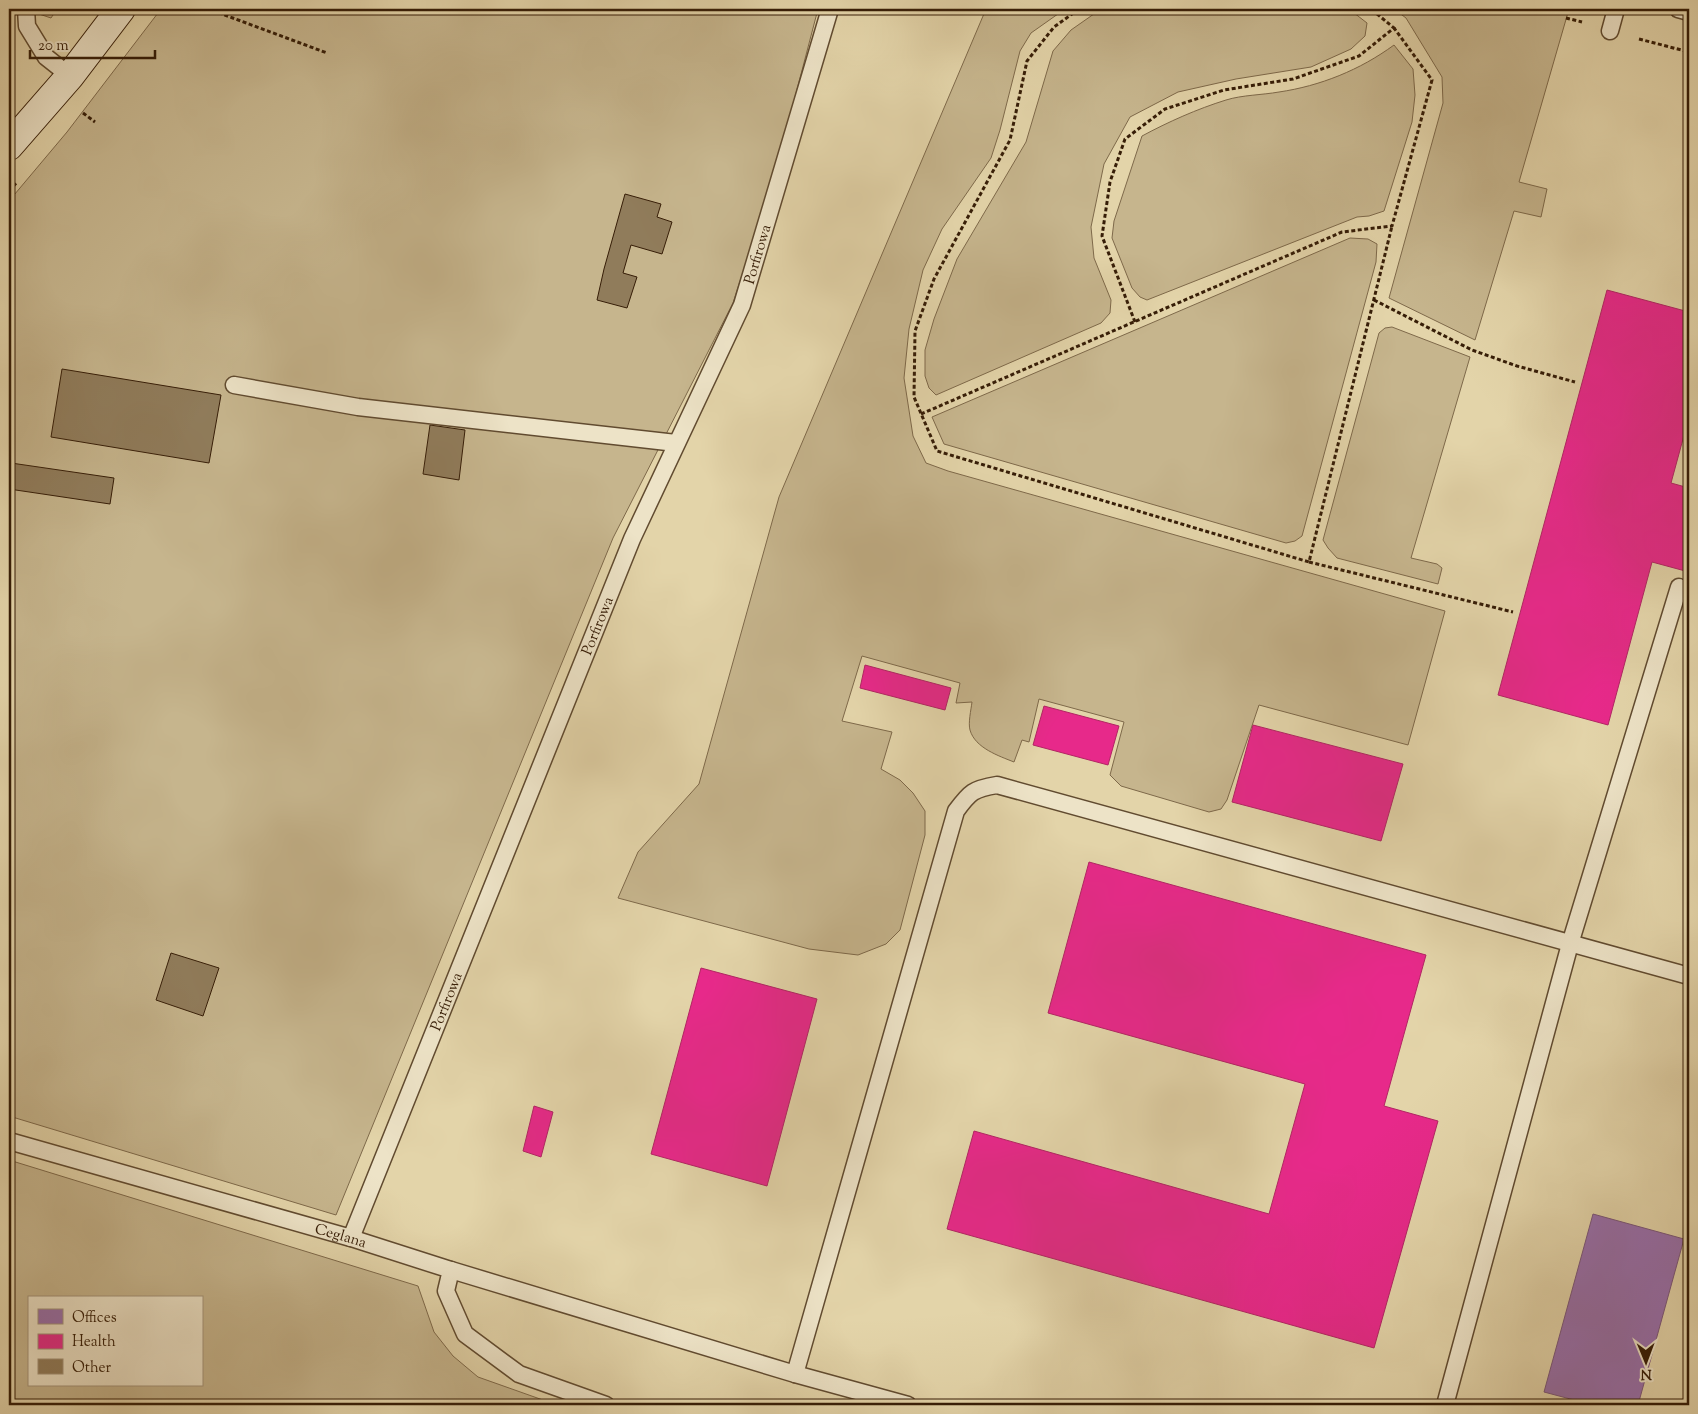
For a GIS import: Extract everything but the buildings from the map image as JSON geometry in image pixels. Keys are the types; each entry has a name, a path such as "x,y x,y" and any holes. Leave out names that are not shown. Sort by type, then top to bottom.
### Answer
{"street":[{"path":"9,146 70,76 121,9"}],"lane":[{"path":"26,9 27,26 46,57 70,76"},
{"name":"Porfirowa","path":"351,1238 628,549 742,305 830,9"},
{"path":"1610,31 1616,9"},
{"path":"1678,9 1689,12"},
{"path":"234,385 358,407 676,443"},
{"path":"1445,1405 1570,944 1679,586"},
{"path":"795,1374 956,811 968,795 980,788 997,785 1689,976"},
{"name":"Ceglana","path":"9,1141 351,1238 795,1374 908,1405"},
{"path":"451,1270 446,1291 465,1334 519,1374 606,1405"}],"path":[{"path":"214,9 214,11 327,53"},
{"path":"1079,9 1054,27 1027,61 1010,140 934,279 915,332 914,397 936,451 1310,562 1513,612"},
{"path":"1310,562 1392,226 1432,80 1394,28 1371,9"},
{"path":"1135,322 1102,236 1110,182 1125,139 1165,109 1224,90 1293,79 1359,56 1394,28"},
{"path":"921,414 1342,232 1392,226"},
{"path":"1374,300 1472,350 1517,366 1575,382"}],"shaded area":[{"path":"33,9 57,9 51,18 33,12"},
{"path":"161,9 818,9 776,170 733,303 613,538 336,1215 9,1116 9,201 67,132"},
{"path":"986,9 1065,9 1031,33 1020,51 991,158 942,229 923,270 909,329 904,378 913,436 926,463 948,471 1445,611 1408,745 1259,705 1227,800 1221,809 1209,812 1121,786 1110,775 1124,722 1039,699 1029,742 1022,740 1014,762 988,750 977,742 970,730 969,724 972,702 956,703 960,683 862,656 842,721 892,732 881,769 900,780 913,793 925,811 925,835 900,930 886,944 858,955 809,949 618,898 638,852 699,784 779,497"},
{"path":"1101,9 1349,9 1367,23 1365,36 1351,49 1311,67 1236,79 1178,92 1130,117 1104,164 1091,227 1094,258 1111,300 1110,313 1101,323 936,395 929,388 925,376 925,350 934,319 957,259 1026,142 1053,51 1071,30"},
{"path":"1394,9 1569,9 1519,182 1547,189 1541,217 1514,211 1475,340 1389,298 1443,103 1442,77 1406,18"},
{"path":"1394,45 1413,69 1415,95 1412,122 1384,211 1369,216 1357,217 1147,300 1140,297 1132,288 1112,238 1114,221 1142,136 1204,107 1226,100 1309,86 1339,76 1367,62"},
{"path":"1350,238 1368,239 1377,244 1376,262 1302,536 1295,541 1286,543 944,444 932,417"},
{"path":"1392,327 1470,357 1411,558 1437,564 1442,568 1438,584 1337,558 1323,540 1379,333 1385,328"},
{"path":"9,1160 418,1286 434,1332 453,1356 478,1377 557,1405 9,1405"}]}
